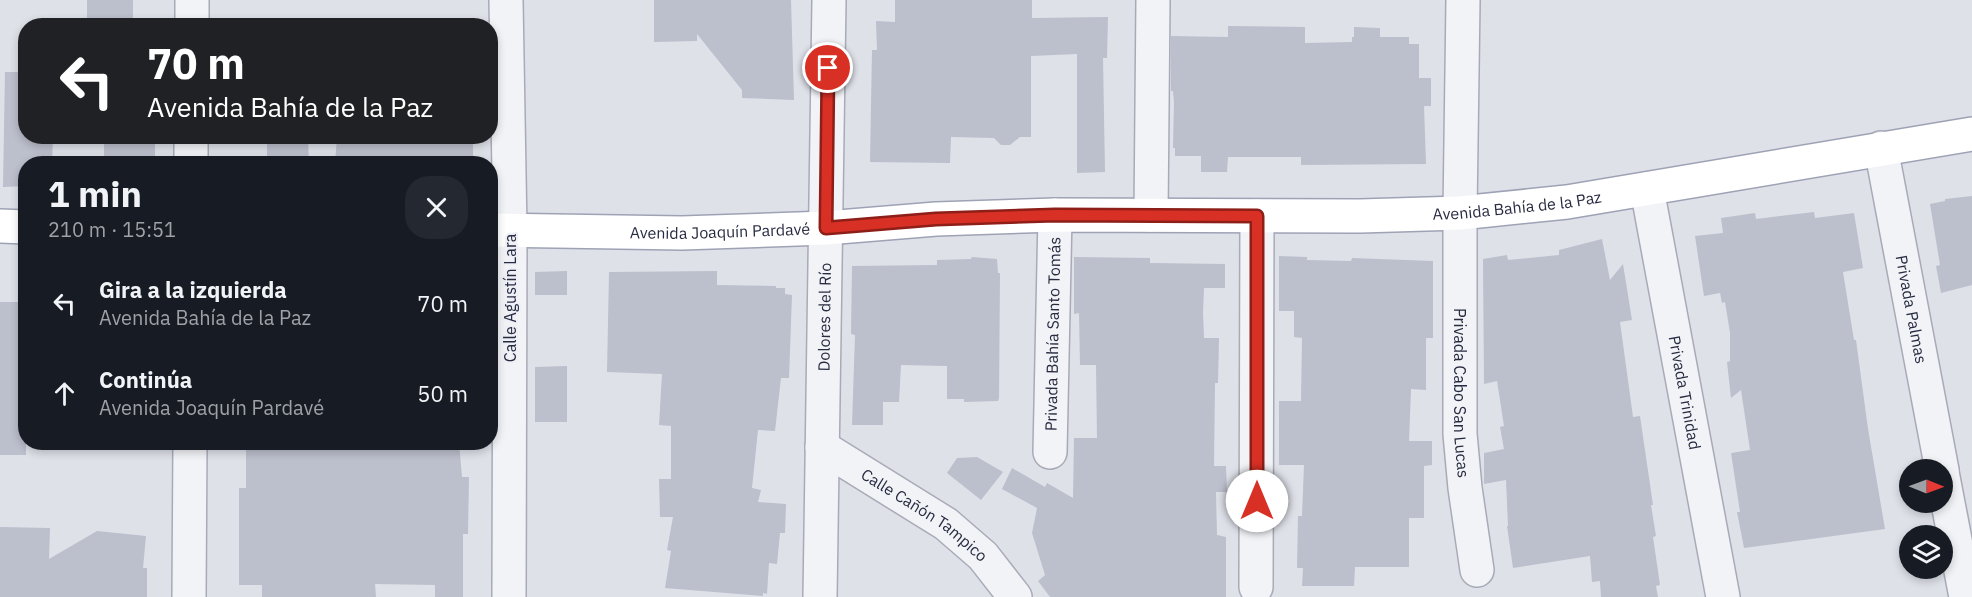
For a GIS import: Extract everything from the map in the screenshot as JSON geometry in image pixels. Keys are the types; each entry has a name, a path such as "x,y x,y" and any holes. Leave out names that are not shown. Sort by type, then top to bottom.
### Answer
{"main road":[{"name":"Avenida Bahía de la Paz","path":"1055,215 1257,216 1460,213 1567,202 1972,134"},
{"name":"Avenida Joaquín Pardavé","path":"500,230 682,233 826,228 936,219 1055,215"},
{"path":"0,226 18,227"}],"street":[{"path":"192,0 192,18"},
{"name":"Calle Agustín Lara","path":"506,0 500,230 509,597"},
{"name":"Dolores del Río","path":"820,597 829,0"},
{"path":"1150,215 1154,0"},
{"name":"Privada Cabo San Lucas","path":"1463,0 1460,434 1477,570"},
{"name":"Privada Palmas","path":"1881,148 1940,459"},
{"name":"Privada Trinidad","path":"1647,189 1723,597"},
{"name":"Privada Bahía Santo Tomás","path":"1050,452 1055,215"},
{"path":"1257,216 1257,587"},
{"name":"Calle Cañón Tampico","path":"822,447 946,524 983,556 1015,597"},
{"path":"189,597 190,450"},
{"name":"Privada Palmas","path":"1950,513 1966,597"}],"building":[{"path":"87,0 133,0 133,18 87,18"},
{"path":"654,0 791,0 794,100 742,98 742,90 697,34 697,41 654,42"},
{"path":"895,0 1032,0 1032,18 1108,17 1107,58 1103,58 1105,172 1077,173 1077,54 1031,56 1031,137 1020,137 1010,145 1001,145 994,138 951,137 950,163 870,162 872,50 877,50 876,21 895,22"},
{"path":"1228,26 1305,27 1305,43 1352,42 1354,27 1380,28 1380,37 1409,37 1409,44 1419,44 1419,78 1431,78 1431,106 1424,106 1426,164 1301,165 1301,157 1228,157 1227,172 1201,172 1201,156 1175,156 1175,148 1173,148 1174,103 1173,91 1171,91 1171,36 1228,37"},
{"path":"5,72 18,72 18,144 53,144 52,156 18,156 18,186 3,187"},
{"path":"104,144 155,144 155,156 104,156"},
{"path":"267,144 308,144 309,156 267,156"},
{"path":"336,144 473,144 473,156 336,156"},
{"path":"1972,196 1972,285 1941,293 1936,266 1940,265 1930,204 1945,201 1945,199"},
{"path":"1814,212 1815,218 1854,213 1863,268 1843,272 1854,340 1856,340 1885,529 1744,548 1737,512 1740,512 1731,453 1750,450 1741,390 1731,398 1727,362 1730,361 1730,333 1725,302 1722,303 1720,293 1704,296 1695,236 1723,233 1721,218 1755,213 1756,219"},
{"path":"1602,239 1610,280 1623,264 1632,320 1620,322 1633,417 1640,416 1653,505 1651,505 1656,536 1653,537 1660,585 1656,586 1658,597 1601,597 1600,581 1592,582 1590,556 1513,568 1507,526 1506,480 1484,484 1484,453 1504,449 1500,427 1504,426 1497,381 1484,384 1483,259 1507,255 1508,260 1559,255 1559,250"},
{"path":"1279,256 1307,257 1307,260 1351,261 1352,258 1433,261 1433,338 1426,338 1426,390 1411,389 1409,441 1432,441 1432,465 1424,466 1424,518 1409,518 1409,567 1355,567 1354,586 1302,586 1303,568 1297,568 1298,516 1302,516 1304,465 1279,465 1279,401 1301,401 1302,338 1294,337 1294,311 1279,311"},
{"path":"972,257 997,259 998,273 1000,273 998,401 964,402 964,399 947,399 947,366 901,365 899,402 883,402 883,425 852,425 855,335 851,334 852,266 937,265 937,260 971,259"},
{"path":"1074,257 1150,258 1150,263 1225,264 1225,288 1204,288 1203,313 1204,338 1219,338 1218,383 1215,383 1214,466 1226,466 1227,492 1216,492 1217,535 1226,537 1226,597 1050,597 1038,581 1045,575 1032,533 1037,508 1002,489 1012,468 1045,487 1047,483 1073,498 1074,438 1097,438 1096,365 1080,365 1079,313 1074,314"},
{"path":"567,271 567,295 535,295 535,272"},
{"path":"717,271 717,285 776,286 776,288 785,288 785,294 792,295 789,378 781,378 775,431 758,430 752,488 761,490 758,502 786,504 785,533 780,533 777,564 769,563 767,594 763,593 763,596 665,588 671,551 667,550 673,517 660,517 659,479 671,479 671,426 659,425 662,374 607,372 609,272"},
{"path":"0,302 18,302 18,450 26,450 26,455 0,455"},
{"path":"567,366 567,422 535,422 535,367"},
{"path":"246,450 460,450 462,477 469,477 468,534 463,534 463,597 435,597 435,585 375,584 376,597 262,597 262,585 239,585 239,488 246,488"},
{"path":"977,457 1003,472 981,500 947,473 957,458"},
{"path":"0,527 50,528 49,559 97,531 146,536 143,568 147,568 147,597 0,597"}],"route":[{"path":"828,68 826,228 936,219 1055,215 1257,216 1257,501"}]}
